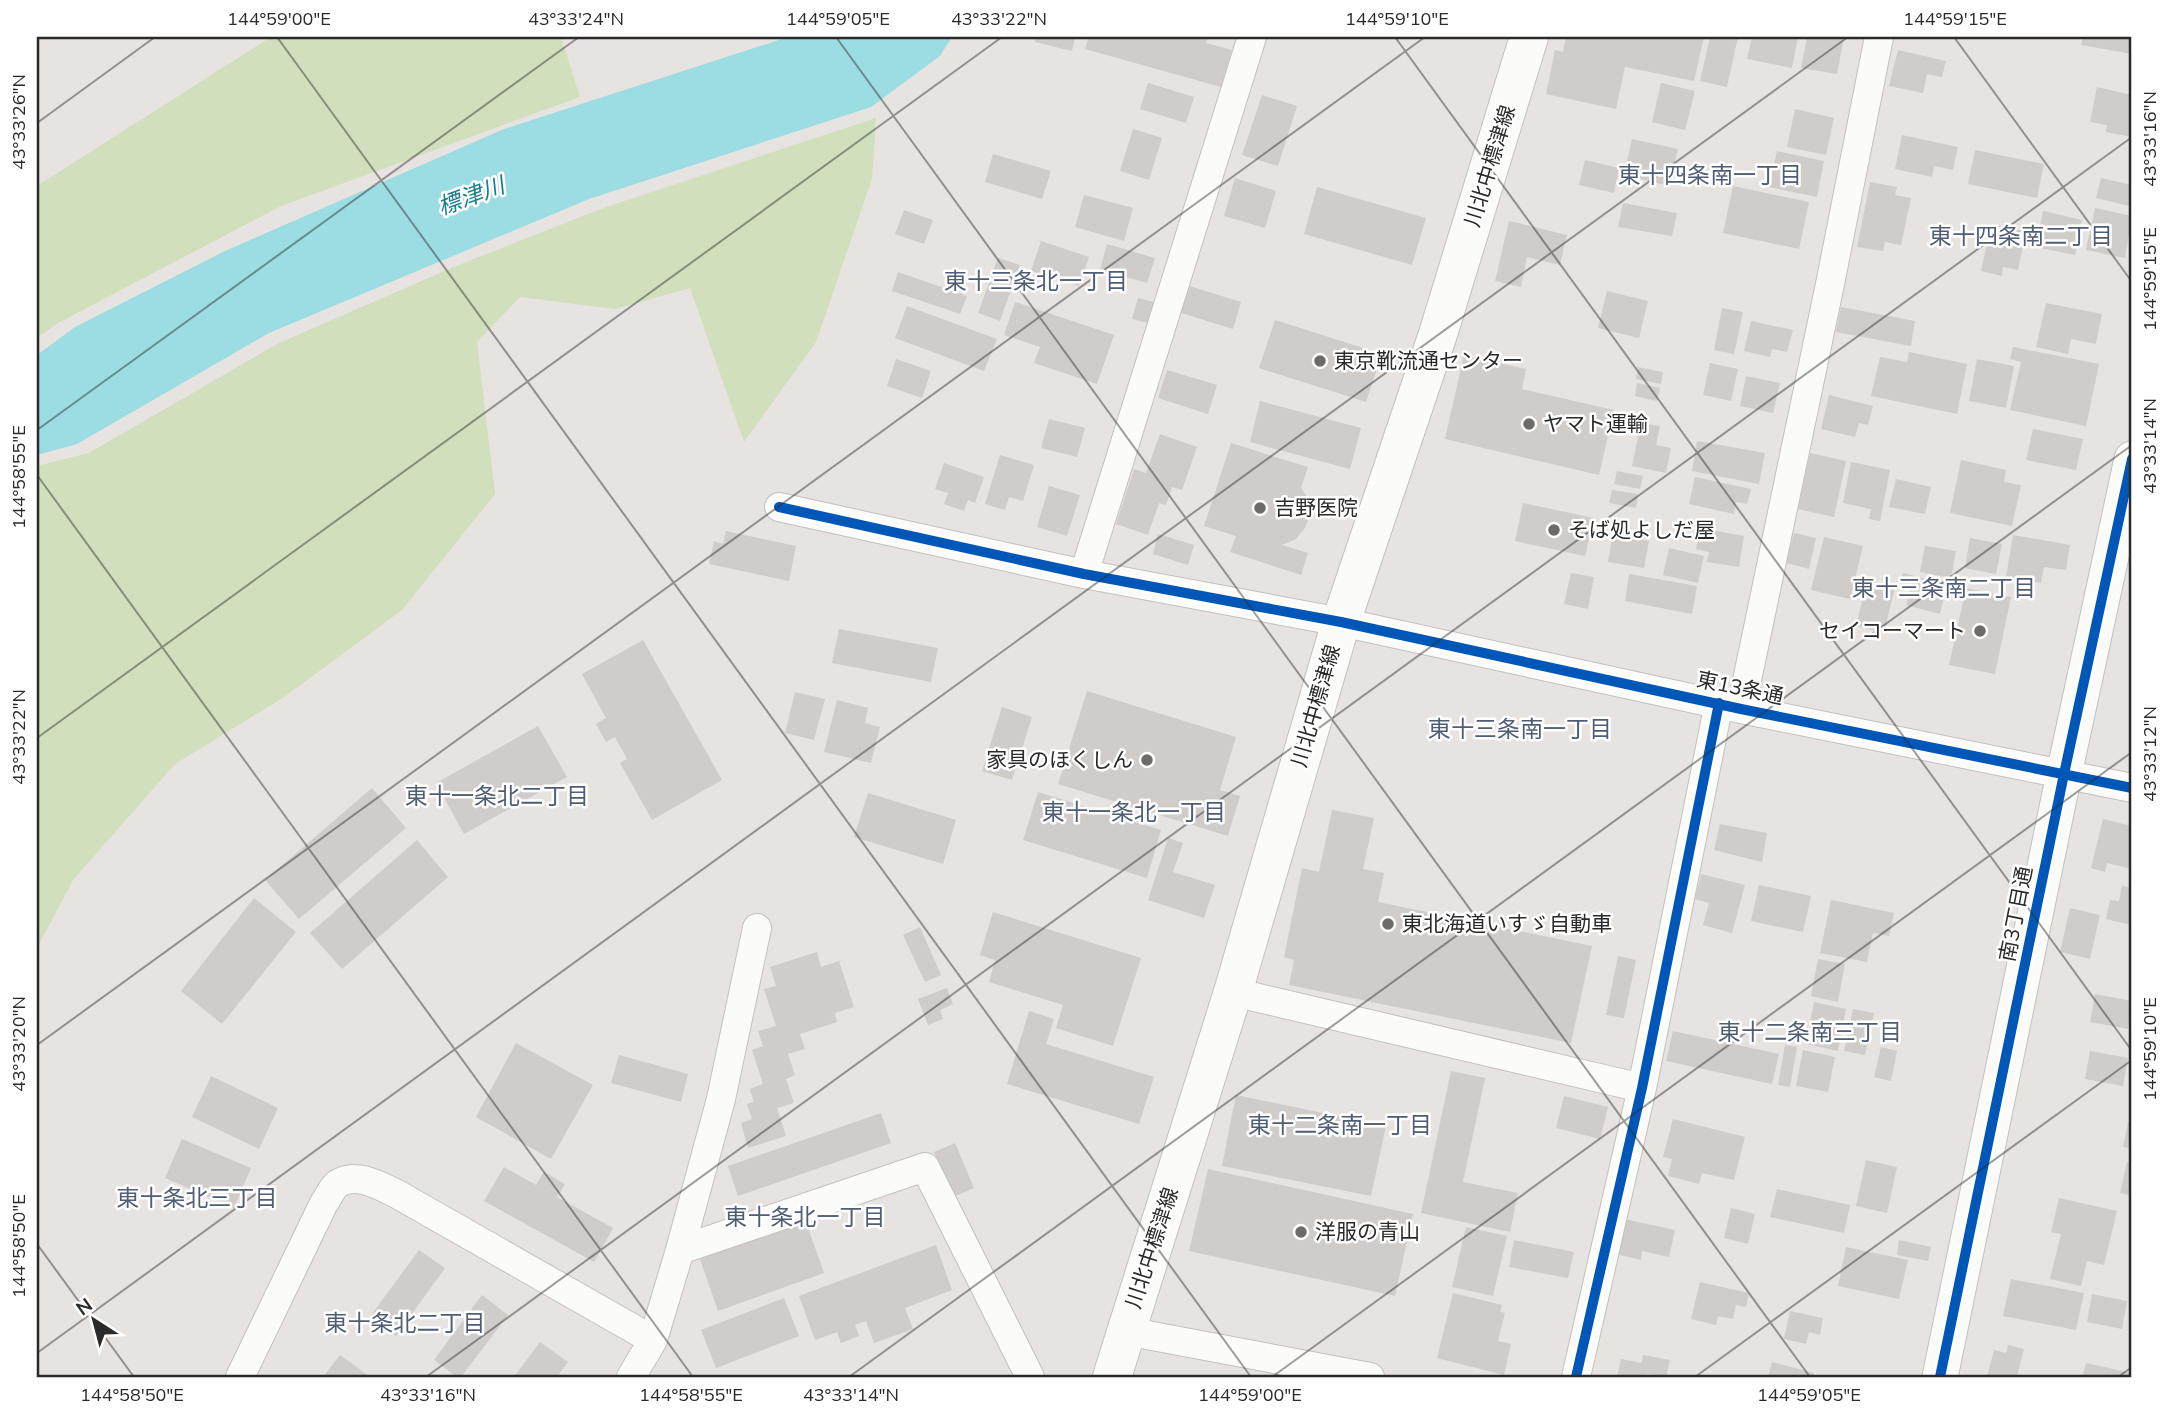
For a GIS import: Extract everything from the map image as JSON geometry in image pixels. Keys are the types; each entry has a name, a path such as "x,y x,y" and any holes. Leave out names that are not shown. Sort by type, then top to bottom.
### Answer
{"main road":[{"name":"川北中標津線","path":"1112,1377 1233,992 1341,622 1438,334 1529,37"}],"street":[{"path":"1084,574 1252,37"},
{"path":"1576,1377 1830,284 1879,37"},
{"name":"南3丁目通","path":"1940,1377 2132,459"},
{"name":"東13条通","path":"779,507 1084,574 1341,622 2132,789"},
{"path":"631,1377 653,1340 680,1250 721,1099 757,928"},
{"path":"1233,992 1642,1088"},
{"path":"680,1250 925,1167 1030,1377"},
{"path":"240,1377 324,1203 337,1185 354,1178 371,1182 397,1194 653,1340"},
{"path":"1126,1331 1370,1377"}],"green space":[{"path":"271,37 561,37 580,97 281,206 58,323 37,338 37,186"},
{"path":"876,118 872,179 816,342 744,442 690,288 615,309 520,297 477,342 495,494 402,610 284,697 175,764 73,880 37,948 37,466 89,453 279,343 456,266 606,207"}],"water":[{"name":"標津川","path":"788,37 952,37 940,56 871,107 589,199 269,333 77,444 37,455 37,355 75,327 225,251 504,129"}],"building":[{"path":"1036,37 1075,37 1072,51 1035,42"},
{"path":"1089,37 1208,37 1206,43 1232,50 1221,87 1085,49"},
{"path":"1566,37 1704,37 1694,81 1625,67 1616,109 1546,94 1555,50 1563,52"},
{"path":"1710,37 1738,37 1727,87 1700,81"},
{"path":"1752,37 1798,37 1792,68 1747,59"},
{"path":"1807,37 1844,37 1837,74 1801,68"},
{"path":"2083,37 2132,37 2132,54 2081,45"},
{"path":"1898,50 1946,61 1942,77 1927,74 1923,93 1889,86"},
{"path":"1148,83 1194,97 1186,123 1140,109"},
{"path":"1661,83 1695,91 1685,130 1652,122"},
{"path":"2097,87 2132,95 2132,137 2106,132 2107,125 2090,122"},
{"path":"1262,95 1297,106 1278,166 1242,155"},
{"path":"1795,109 1834,118 1826,155 1787,147"},
{"path":"1133,129 1162,138 1149,180 1120,171"},
{"path":"1902,135 1958,147 1953,170 1934,166 1932,177 1895,169"},
{"path":"1632,139 1678,149 1669,186 1624,175"},
{"path":"1975,150 2044,164 2037,198 1968,184"},
{"path":"1777,151 1824,161 1817,197 1769,187"},
{"path":"993,154 1051,171 1042,199 985,182"},
{"path":"1585,160 1619,168 1614,193 1579,185"},
{"path":"1235,178 1276,191 1265,228 1224,216"},
{"path":"2101,178 2132,185 2129,206 2096,198"},
{"path":"1870,182 1897,187 1895,195 1911,198 1901,245 1885,242 1883,251 1857,247"},
{"path":"1733,186 1809,202 1799,249 1723,233"},
{"path":"1317,187 1426,218 1412,265 1304,234"},
{"path":"1084,195 1133,208 1124,241 1075,227"},
{"path":"1623,203 1677,213 1672,236 1618,227"},
{"path":"2095,208 2132,216 2125,258 2086,250"},
{"path":"904,210 933,220 924,244 895,234"},
{"path":"2043,211 2082,220 2075,255 2036,247"},
{"path":"1509,221 1567,235 1560,265 1527,257 1521,287 1495,281"},
{"path":"1991,225 2026,231 2018,270 2003,267 2002,276 1981,271"},
{"path":"1041,241 1089,257 1079,286 1031,271"},
{"path":"1107,244 1155,258 1147,283 1100,270"},
{"path":"998,258 1020,265 1000,321 978,313"},
{"path":"898,272 967,296 960,314 892,291"},
{"path":"1189,286 1241,302 1233,329 1181,313"},
{"path":"1607,291 1648,301 1639,338 1598,328"},
{"path":"1138,298 1157,303 1151,324 1132,319"},
{"path":"1015,302 1114,335 1097,384 1034,363 1040,347 1004,335"},
{"path":"2046,303 2102,314 2096,344 2071,339 2068,354 2036,347"},
{"path":"907,306 997,339 984,371 895,338"},
{"path":"1841,307 1915,321 1911,346 1836,332"},
{"path":"1722,308 1743,312 1734,354 1714,350"},
{"name":"東京靴流通センター","path":"1275,320 1382,354 1366,402 1259,368"},
{"path":"1751,321 1793,330 1787,352 1772,349 1770,357 1744,351"},
{"path":"2013,347 2099,364 2086,426 2010,410 2021,362 2010,359"},
{"path":"1909,352 1967,364 1957,414 1871,396 1880,357 1907,362"},
{"name":"ヤマト運輸","path":"1464,355 1526,369 1522,389 1614,410 1599,475 1445,439"},
{"path":"896,359 931,371 922,398 887,386"},
{"path":"1977,359 2014,366 2006,408 1969,401"},
{"path":"1710,363 1738,369 1731,401 1703,395"},
{"path":"1638,367 1663,372 1661,384 1636,379"},
{"path":"1167,370 1217,385 1208,414 1158,398"},
{"path":"1746,376 1780,383 1773,413 1740,406"},
{"path":"1637,383 1660,388 1657,401 1635,396"},
{"path":"1829,395 1873,406 1868,425 1859,423 1855,437 1821,429"},
{"path":"1260,401 1361,428 1350,469 1250,442"},
{"path":"1049,419 1085,428 1077,457 1041,448"},
{"path":"1641,423 1660,426 1656,445 1671,448 1666,473 1632,466"},
{"path":"2033,429 2083,439 2076,470 2026,460"},
{"path":"1160,434 1197,447 1182,490 1172,487 1166,505 1159,503 1148,535 1116,524 1134,469 1146,473"},
{"path":"1697,441 1765,453 1759,484 1692,471"},
{"name":"吉野医院","path":"1231,443 1308,467 1301,488 1309,500 1310,515 1305,528 1296,539 1282,545 1308,553 1301,575 1230,552 1236,536 1204,526"},
{"path":"1810,453 1846,461 1834,517 1798,509"},
{"path":"1000,455 1034,465 1023,501 1009,497 1005,510 985,504"},
{"path":"1961,460 2006,470 2004,482 2021,485 2012,526 1950,513"},
{"path":"1851,462 1890,470 1880,521 1869,519 1871,509 1843,503"},
{"path":"944,463 984,477 975,503 968,500 964,511 944,504 948,493 935,489"},
{"path":"1617,471 1643,476 1640,489 1614,484"},
{"path":"1695,477 1751,489 1747,504 1736,502 1734,514 1689,504"},
{"path":"1896,479 1931,487 1925,514 1889,507"},
{"path":"1049,486 1080,495 1067,536 1037,527"},
{"path":"1612,490 1638,494 1636,508 1609,503"},
{"name":"そば処よしだ屋","path":"1523,503 1594,518 1585,556 1515,541"},
{"path":"1700,528 1744,536 1739,567 1707,562 1709,552 1696,549"},
{"path":"726,531 796,546 789,581 709,564 714,541 723,544"},
{"path":"1794,533 1816,538 1809,569 1786,563"},
{"path":"1158,534 1194,545 1188,565 1153,554"},
{"path":"1613,534 1649,541 1644,568 1608,562"},
{"path":"2013,535 2070,545 2066,570 2044,567 2041,583 2006,577"},
{"path":"1824,537 1863,546 1850,599 1811,590"},
{"path":"1970,538 2002,544 1996,574 1965,568"},
{"path":"1925,546 1956,551 1951,578 1920,572"},
{"path":"1669,548 1704,556 1698,583 1663,575"},
{"path":"1571,573 1594,577 1588,609 1564,604"},
{"path":"1903,573 1947,584 1940,614 1906,605 1910,589 1900,587"},
{"path":"1629,574 1697,586 1692,614 1625,601"},
{"path":"1867,580 1895,587 1884,633 1856,626"},
{"name":"セイコーマート","path":"1966,588 2011,597 1995,674 1949,665"},
{"path":"839,629 938,648 931,682 832,663"},
{"path":"643,640 722,780 652,820 620,763 627,759 615,737 606,742 596,724 606,718 582,674"},
{"name":"家具のほくしん","path":"1087,691 1236,737 1220,790 1240,796 1228,836 1058,784"},
{"path":"795,692 825,699 814,740 785,733"},
{"path":"837,700 868,708 865,723 880,727 871,763 824,752"},
{"path":"1002,707 1032,717 1012,780 982,771"},
{"path":"538,726 567,777 464,834 436,783"},
{"path":"372,788 406,828 299,919 265,880"},
{"path":"1038,792 1161,830 1147,878 1023,840"},
{"path":"868,793 956,820 943,864 854,837"},
{"name":"東北海道いすゞ自動車","path":"1332,810 1374,818 1363,869 1384,873 1378,902 1592,946 1571,1043 1289,985 1294,960 1284,957 1302,868 1319,872"},
{"path":"2103,819 2132,826 2132,869 2107,863 2105,872 2091,868"},
{"path":"1720,824 1767,833 1762,862 1714,850"},
{"path":"1168,838 1183,843 1173,872 1215,885 1204,918 1148,900"},
{"path":"417,840 448,877 342,969 310,933"},
{"path":"1701,874 1745,885 1732,933 1703,925 1709,903 1695,899"},
{"path":"1759,885 1811,896 1803,932 1751,921"},
{"path":"2122,886 2132,888 2132,925 2106,919 2110,900 2119,901"},
{"path":"254,898 296,932 222,1024 181,991"},
{"path":"1831,900 1894,913 1889,936 1873,933 1867,962 1820,953"},
{"path":"2070,908 2100,915 2090,959 2060,952"},
{"path":"993,912 1141,958 1113,1046 1056,1028 1063,1005 989,982 995,960 980,955"},
{"path":"920,927 941,975 925,982 903,935"},
{"path":"817,952 821,967 839,961 854,1007 835,1013 837,1022 800,1034 805,1049 788,1054 795,1075 786,1079 794,1103 777,1108 786,1136 748,1148 741,1123 752,1119 747,1104 754,1102 750,1089 763,1084 752,1050 763,1046 758,1031 776,1026 764,989 776,986 770,967"},
{"path":"1618,956 1636,960 1624,1018 1606,1015"},
{"path":"1818,959 1845,964 1838,1002 1811,996"},
{"path":"947,988 953,1004 940,1010 943,1019 928,1025 918,999"},
{"path":"2095,994 2132,1001 2128,1029 2090,1022"},
{"path":"1814,1002 1846,1009 1838,1051 1806,1044"},
{"path":"1853,1009 1874,1013 1865,1055 1844,1051"},
{"path":"1029,1011 1054,1019 1046,1044 1154,1077 1139,1124 1007,1084"},
{"path":"1673,1031 1779,1054 1772,1084 1666,1061"},
{"path":"516,1043 593,1085 551,1159 476,1117"},
{"path":"1785,1045 1797,1047 1790,1087 1778,1085"},
{"path":"1881,1047 1897,1051 1891,1081 1874,1077"},
{"path":"1803,1050 1835,1057 1828,1092 1796,1086"},
{"path":"2090,1051 2128,1058 2123,1086 2085,1079"},
{"path":"619,1055 688,1074 681,1102 611,1083"},
{"path":"1451,1071 1485,1078 1463,1182 1518,1193 1510,1232 1421,1213"},
{"path":"211,1076 278,1108 259,1149 192,1117"},
{"path":"1236,1095 1386,1126 1371,1196 1222,1166"},
{"path":"1564,1096 1608,1107 1600,1139 1556,1128"},
{"path":"881,1113 891,1143 738,1196 728,1166"},
{"path":"1673,1119 1745,1137 1734,1180 1702,1173 1699,1184 1668,1176 1672,1159 1663,1157"},
{"path":"2128,1122 2132,1123 2132,1149 2123,1147"},
{"path":"182,1139 251,1168 234,1208 165,1178"},
{"path":"955,1143 974,1188 953,1197 934,1152"},
{"path":"1866,1160 1897,1167 1887,1213 1856,1206"},
{"path":"2127,1162 2132,1163 2132,1196 2120,1193"},
{"path":"504,1167 536,1185 544,1172 565,1184 557,1197 613,1228 594,1262 484,1201"},
{"name":"洋服の青山","path":"1208,1169 1413,1214 1395,1296 1189,1251"},
{"path":"1777,1189 1850,1205 1844,1233 1770,1217"},
{"path":"2059,1198 2117,1211 2104,1265 2087,1261 2081,1286 2050,1279 2061,1234 2051,1232"},
{"path":"1731,1208 1755,1214 1748,1244 1724,1238"},
{"path":"1624,1219 1675,1230 1669,1257 1642,1251 1641,1260 1616,1254"},
{"path":"806,1222 824,1273 718,1311 700,1259"},
{"path":"1466,1227 1507,1236 1493,1296 1452,1287"},
{"path":"1514,1240 1574,1252 1568,1278 1509,1267"},
{"path":"1899,1240 1931,1247 1928,1261 1897,1255"},
{"path":"936,1245 952,1290 905,1308 913,1329 874,1343 866,1321 855,1325 859,1336 841,1343 837,1332 815,1340 799,1296"},
{"path":"1846,1247 1908,1260 1899,1299 1838,1286"},
{"path":"419,1250 445,1268 396,1336 369,1318"},
{"path":"2011,1279 2084,1293 2076,1330 2003,1316"},
{"path":"1700,1282 1749,1293 1746,1307 1736,1305 1733,1319 1718,1316 1716,1325 1691,1319"},
{"path":"1453,1293 1502,1305 1500,1312 1505,1313 1498,1341 1511,1344 1504,1375 1437,1358"},
{"path":"2092,1294 2127,1301 2122,1329 2087,1322"},
{"path":"482,1295 508,1315 461,1377 457,1377 434,1360"},
{"path":"784,1298 799,1336 716,1368 701,1330"},
{"path":"1790,1311 1823,1318 1820,1335 1809,1332 1806,1344 1784,1339"},
{"path":"540,1342 568,1362 557,1377 514,1377"},
{"path":"2008,1345 2024,1349 2017,1377 1987,1377 1994,1350 2006,1353"},
{"path":"340,1355 369,1376 323,1377"},
{"path":"1643,1355 1670,1360 1666,1377 1646,1374 1646,1377 1617,1377 1621,1359 1642,1363"},
{"path":"1772,1362 1814,1373 1812,1377 1768,1377"},
{"path":"2086,1363 2131,1373 2130,1377 2082,1377"}],"cycle path":[{"path":"1940,1377 2132,459"},
{"path":"779,507 1084,574 1341,622 1741,709 2132,788"},
{"path":"1576,1377 1642,1088 1719,703"}],"place":[{"name":"東京靴流通センター","path":"1320,361"},
{"name":"ヤマト運輸","path":"1529,424"},
{"name":"吉野医院","path":"1260,508"},
{"name":"そば処よしだ屋","path":"1554,530"},
{"name":"セイコーマート","path":"1980,631"},
{"name":"家具のほくしん","path":"1147,760"},
{"name":"東北海道いすゞ自動車","path":"1388,924"},
{"name":"洋服の青山","path":"1301,1232"}],"district":[{"name":"東十四条南一丁目","path":"1710,175"},
{"name":"東十四条南二丁目","path":"2021,236"},
{"name":"東十三条北一丁目","path":"1036,281"},
{"name":"東十三条南二丁目","path":"1944,588"},
{"name":"東十三条南一丁目","path":"1520,729"},
{"name":"東十一条北二丁目","path":"497,796"},
{"name":"東十一条北一丁目","path":"1134,812"},
{"name":"東十二条南三丁目","path":"1810,1032"},
{"name":"東十二条南一丁目","path":"1340,1125"},
{"name":"東十条北三丁目","path":"197,1198"},
{"name":"東十条北一丁目","path":"805,1217"},
{"name":"東十条北二丁目","path":"405,1323"}]}
